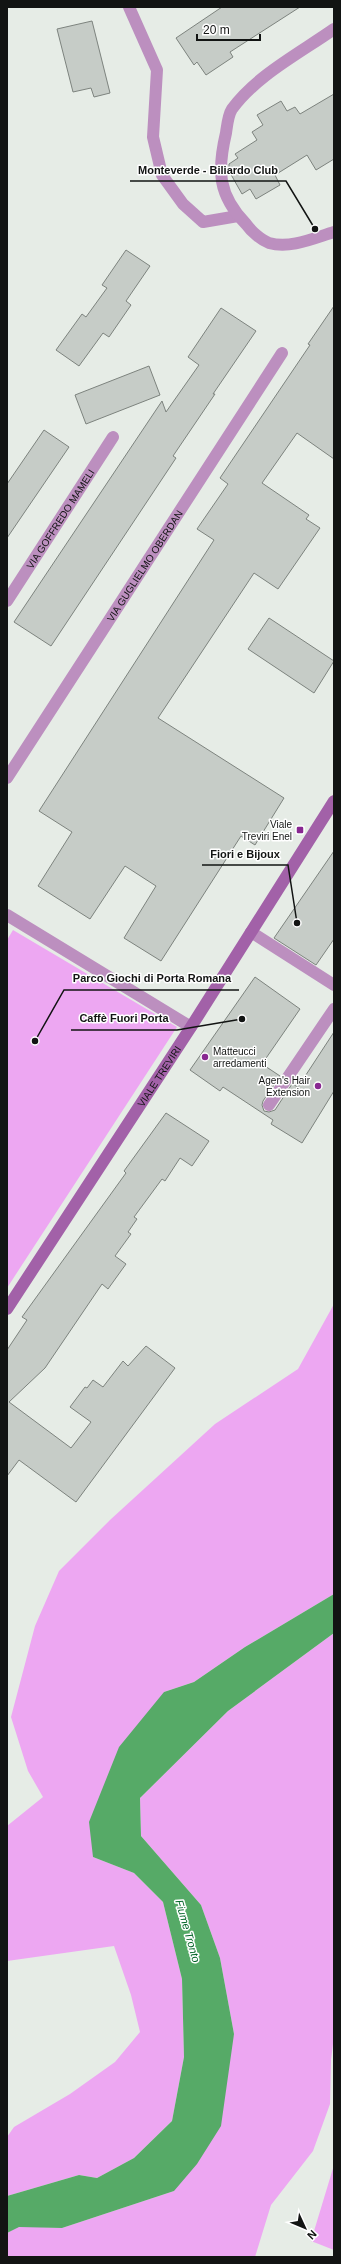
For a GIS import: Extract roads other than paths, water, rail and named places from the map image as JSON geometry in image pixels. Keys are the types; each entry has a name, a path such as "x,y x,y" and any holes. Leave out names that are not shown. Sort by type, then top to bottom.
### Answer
{"street":[{"path":"129,7 157,70 153,137 162,175 183,204 203,222 238,216"},
{"path":"334,29 264,78 247,92 231,111 222,150 222,189 233,211 250,229 269,243 294,244 334,232"},
{"name":"VIA GUGLIELMO OBERDAN","path":"7,778 282,354"},
{"name":"VIA GOFFREDO MAMELI","path":"7,601 114,437"},
{"name":"VIALE TREVIRI","path":"7,1309 192,1027 334,801"},
{"path":"7,915 192,1027"},
{"path":"252,932 334,985"},
{"path":"269,1106 334,1009"}],"water":[{"name":"Fiume Tronto","path":"334,1594 334,1633 228,1711 140,1798 141,1836 201,1905 220,1958 234,2034 221,2126 197,2164 174,2191 62,2228 19,2227 7,2233 7,2196 79,2175 97,2178 134,2158 172,2121 184,2057 182,1979 163,1902 134,1873 93,1857 89,1822 119,1747 164,1692 194,1682 245,1647"}],"place":[{"name":"Monteverde - Biliardo Club","path":"315,229"},
{"name":"Viale Treviri Enel","path":"300,830"},
{"name":"Fiori e Bijoux","path":"297,923"},
{"name":"Caffè Fuori Porta","path":"242,1019"},
{"name":"Parco Giochi di Porta Romana","path":"35,1041"},
{"name":"Matteucci arredamenti","path":"205,1057"},
{"name":"Agen's Hair Extension","path":"318,1086"}]}
